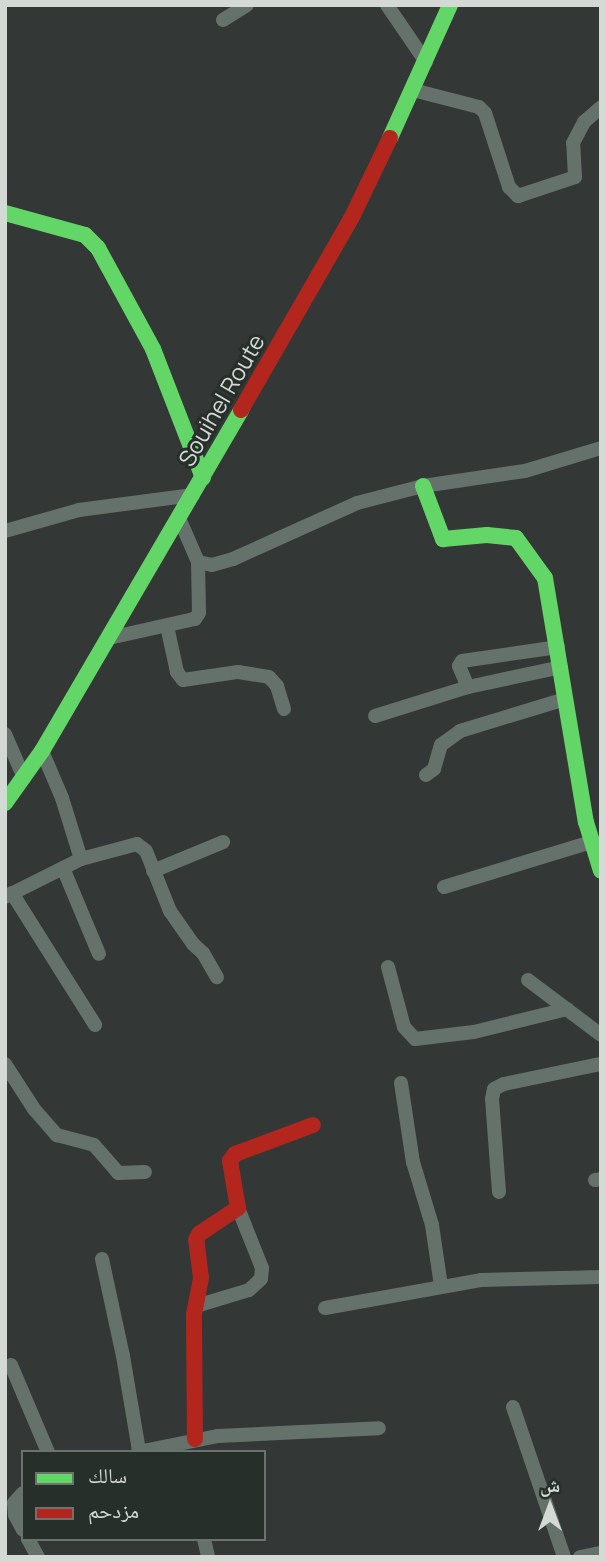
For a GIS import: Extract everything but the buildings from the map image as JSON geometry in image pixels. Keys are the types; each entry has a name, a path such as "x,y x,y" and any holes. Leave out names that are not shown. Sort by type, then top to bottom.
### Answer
{"street":[{"path":"223,20 247,5"},
{"path":"387,5 426,62"},
{"name":"Souihel Route","path":"5,803 42,751 109,638 351,219 426,62 450,5"},
{"path":"413,90 479,107 485,113 509,187 518,196 575,177 573,143 584,122 601,107"},
{"path":"5,213 85,235 98,248 153,348 203,478"},
{"path":"198,562 207,566 233,559 334,510 423,486 525,471 601,447"},
{"path":"423,486 443,539 487,535 516,538 545,579 591,842 601,871"},
{"path":"5,531 79,510 193,495"},
{"path":"109,638 167,626 198,616 198,562 179,518"},
{"path":"167,626 177,673 183,680 238,673 270,677 277,686 284,709"},
{"path":"468,687 459,666 462,661 558,647"},
{"path":"375,716 468,687 561,667"},
{"path":"426,775 434,769 441,745 460,731 565,699"},
{"path":"5,734 24,778"},
{"path":"42,751 62,797 81,859"},
{"path":"153,871 223,842"},
{"path":"444,887 591,842"},
{"path":"95,1025 9,895 81,859 137,845 146,851 170,911 193,944 204,953 217,977"},
{"path":"63,868 99,954"},
{"path":"388,967 404,1027 415,1039 474,1032 567,1009"},
{"path":"528,980 601,1035"},
{"path":"5,1064 34,1109 57,1135 94,1145 118,1173 145,1172"},
{"path":"499,1192 492,1099 494,1089 504,1084 601,1064"},
{"path":"401,1083 413,1162 423,1187 432,1226 440,1286"},
{"path":"196,1306 249,1290 261,1279 262,1268 238,1208 232,1158 313,1125"},
{"path":"185,1445 196,1306 201,1278 196,1240 199,1234 238,1208"},
{"path":"102,1259 124,1356 138,1450"},
{"path":"325,1308 440,1286 508,1278 601,1278"},
{"path":"11,1365 47,1450"},
{"path":"513,1407 564,1557"},
{"path":"151,1450 379,1428"},
{"path":"21,1495 14,1503 15,1515 21,1526"},
{"path":"29,1541 38,1557"},
{"path":"580,1557 601,1553"}],"traffic: fast":[{"path":"390,138 450,5"},
{"path":"5,213 85,235 98,248 153,349 203,478"},
{"path":"5,803 42,751 241,410"},
{"path":"423,486 443,539 487,535 516,538 545,578 586,822 601,871"}],"traffic: jam":[{"path":"241,410 351,219 390,138"},
{"path":"195,1439 194,1314 201,1278 196,1240 199,1234 238,1208 230,1161 235,1154 313,1125"}]}
